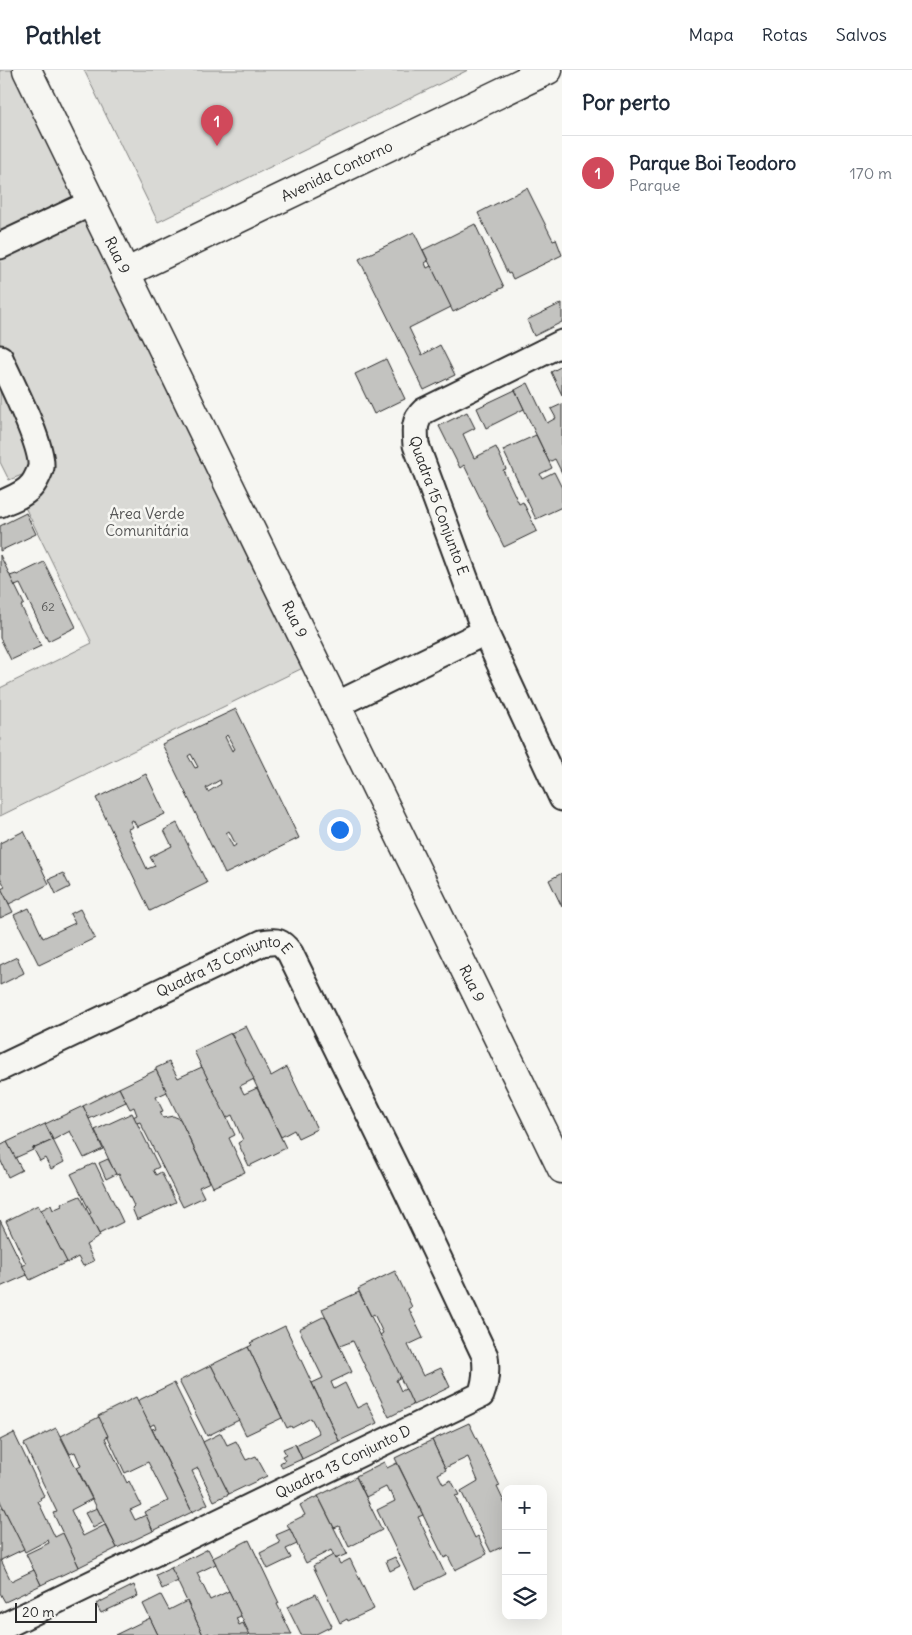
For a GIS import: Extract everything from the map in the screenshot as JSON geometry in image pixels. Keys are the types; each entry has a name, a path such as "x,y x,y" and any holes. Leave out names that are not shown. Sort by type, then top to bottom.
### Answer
{"street":[{"name":"Rua 9","path":"27,70 562,1169"},
{"name":"Avenida Contorno","path":"126,273 548,70"},
{"path":"0,246 91,203"},
{"name":"Quadra 15 Conjunto E","path":"562,343 424,411 418,417 414,429 416,445 486,632 562,798"},
{"path":"0,358 34,434 41,468 33,484 25,492 0,504"},
{"path":"336,705 486,632"},
{"name":"Quadra 13 Conjunto E","path":"0,1068 262,943 275,941 282,943 290,953 405,1187"},
{"name":"Quadra 13 Conjunto D","path":"0,1628 481,1395 486,1383 486,1356 405,1187"}],"green space":[{"name":"Area Verde Comunitária","path":"0,70 27,70 315,662 0,816 0,688 92,643 19,495 40,468 9,480 0,462"},
{"path":"84,70 468,70 158,222"}],"building":[{"path":"527,188 553,240 556,239 562,255 513,279 510,273 508,274 478,213"},
{"path":"475,224 504,287 453,312 423,250"},
{"path":"414,232 428,261 425,263 427,268 431,266 451,307 409,328 422,355 440,345 455,375 424,390 359,259"},
{"path":"562,303 562,322 534,336 527,320"},
{"path":"386,359 405,399 374,414 355,374"},
{"path":"562,366 562,395 551,372"},
{"path":"528,383 547,423 556,418 551,409 562,404 562,473 555,459 549,462 515,390"},
{"path":"515,390 524,409 486,428 477,408"},
{"path":"467,412 475,428 463,434 474,458 496,447 506,469 503,470 519,504 523,502 537,531 504,547 464,465 460,468 439,426"},
{"path":"536,435 552,468 540,474 542,478 554,472 562,488 562,507 536,519 503,450"},
{"path":"26,513 36,534 0,551 0,526"},
{"path":"0,555 24,604 21,606 41,646 11,660 0,638"},
{"path":"44,562 76,627 48,641 20,584 15,586 10,576 17,575"},
{"path":"236,709 299,838 225,874 162,744","holes":["227,735 235,749 232,751 225,737","191,754 198,767 195,768 188,756","220,780 221,784 208,792 206,788","229,831 236,845 233,847 226,833"]},
{"path":"146,774 165,814 137,827 133,820 130,821 133,827 128,829 147,869 155,866 150,857 172,846 164,830 177,823 207,883 150,911 96,798"},
{"path":"24,831 49,884 9,904 1,889 5,887 0,877 0,843"},
{"path":"63,873 70,887 56,894 49,879"},
{"path":"562,873 562,907 549,880"},
{"path":"0,886 13,912 0,918"},
{"path":"29,908 43,938 75,923 70,914 80,909 95,938 39,965 14,915"},
{"path":"17,957 24,973 0,985 0,965"},
{"path":"246,1026 271,1076 287,1067 317,1129 298,1138 294,1130 281,1137 231,1033"},
{"path":"231,1033 254,1079 240,1086 244,1094 257,1088 286,1148 249,1166 238,1143 243,1140 232,1115 226,1118 194,1051"},
{"path":"169,1062 178,1078 202,1067 235,1135 229,1138 245,1172 213,1187 156,1070 156,1068"},
{"path":"156,1070 167,1092 156,1097 163,1111 160,1112 163,1118 173,1116 180,1119 210,1182 199,1187 204,1197 183,1207 140,1122 137,1123 133,1117 137,1115 134,1107 130,1109 119,1088"},
{"path":"119,1088 126,1102 89,1119 83,1106"},
{"path":"83,1106 103,1149 84,1158 70,1131 53,1140 45,1124"},
{"path":"132,1113 159,1167 153,1170 156,1175 161,1172 176,1202 137,1220 132,1208 134,1206 119,1174 116,1175 95,1130"},
{"path":"45,1124 53,1140 34,1147 33,1150 15,1158 7,1142"},
{"path":"53,1140 64,1162 51,1169 45,1158 40,1161 33,1148"},
{"path":"7,1142 22,1170 8,1177 0,1159 0,1146"},
{"path":"108,1159 116,1174 106,1179 99,1163"},
{"path":"95,1163 123,1222 99,1234 89,1214 91,1213 71,1174"},
{"path":"80,1196 100,1236 86,1245 94,1261 83,1266 78,1257 67,1263 41,1210 51,1205 53,1210 62,1206 61,1204"},
{"path":"38,1205 67,1262 30,1280 22,1266 26,1264 6,1221"},
{"path":"0,1220 27,1275 0,1287"},
{"path":"395,1271 412,1307 409,1309 423,1338 408,1345 423,1376 441,1368 450,1387 413,1405 380,1335 383,1333 374,1314 371,1316 358,1289"},
{"path":"359,1292 401,1377 396,1380 401,1391 406,1389 413,1405 389,1417 353,1341 340,1346 322,1309"},
{"path":"325,1316 352,1372 331,1382 334,1389 345,1383 357,1408 367,1403 377,1423 339,1441 312,1383 323,1378 299,1329"},
{"path":"285,1326 339,1441 302,1459 296,1445 319,1433 311,1418 292,1428 291,1426 287,1428 248,1347 252,1345 250,1343"},
{"path":"248,1347 282,1418 246,1435 211,1365"},
{"path":"211,1365 239,1420 207,1436 179,1381"},
{"path":"174,1383 229,1494 214,1501 198,1468 192,1471 208,1504 192,1512 152,1429 156,1428 154,1424 150,1426 137,1401"},
{"path":"136,1397 192,1512 153,1531 144,1512 168,1501 148,1462 125,1473 98,1416"},
{"path":"99,1417 108,1436 105,1438 127,1483 129,1481 141,1505 130,1510 135,1520 146,1515 153,1531 117,1548 77,1468 81,1466 75,1452 70,1454 61,1436"},
{"path":"469,1423 500,1486 497,1487 502,1498 502,1547 491,1552 461,1491 478,1481 468,1457 445,1468 432,1440"},
{"path":"56,1428 92,1499 71,1510 83,1536 105,1525 117,1548 79,1567 53,1513 57,1512 24,1444"},
{"path":"14,1433 44,1496 38,1501 55,1537 63,1533 79,1567 41,1585 26,1554 49,1543 48,1540 25,1552 0,1501 0,1440"},
{"path":"221,1433 227,1445 236,1441 246,1460 256,1456 267,1476 229,1494 203,1442"},
{"path":"432,1440 446,1470 438,1474 443,1484 451,1480 459,1495 455,1496 475,1538 478,1536 487,1554 455,1570 448,1556 444,1558 395,1458"},
{"path":"295,1444 302,1459 282,1468 280,1463 285,1460 282,1456 286,1454 283,1449"},
{"path":"384,1462 387,1468 397,1463 423,1515 418,1517 445,1574 415,1589 377,1510 395,1501 391,1492 389,1493 386,1487 366,1497 356,1476"},
{"path":"356,1477 382,1530 349,1547 339,1526 334,1528 318,1496"},
{"path":"318,1496 347,1554 335,1559 331,1550 306,1563 287,1524 305,1515 300,1505"},
{"path":"3,1507 24,1549 1,1560 11,1581 34,1570 41,1585 5,1602 0,1593 0,1508"},
{"path":"97,1508 104,1522 93,1528 85,1513"},
{"path":"290,1529 297,1544 286,1549 291,1558 268,1569 260,1553 280,1543 276,1535"},
{"path":"249,1540 292,1635 250,1635 213,1558"},
{"path":"208,1549 216,1564 197,1573 210,1600 229,1591 241,1616 236,1618 239,1625 243,1623 249,1635 209,1635 209,1633 203,1635 171,1568"},
{"path":"333,1555 340,1564 350,1559 374,1609 340,1623 313,1566"},
{"path":"395,1557 400,1566 390,1571 386,1561"},
{"path":"171,1568 178,1581 162,1589 156,1575"},
{"path":"134,1585 138,1596 101,1613 96,1604"},
{"path":"316,1594 332,1626 314,1635 301,1635 287,1607"},
{"path":"161,1595 169,1610 187,1601 203,1635 158,1635 143,1604"},
{"path":"150,1618 158,1635 115,1635"}],"place":[{"name":"Parque Boi Teodoro","path":"217,146"}]}
